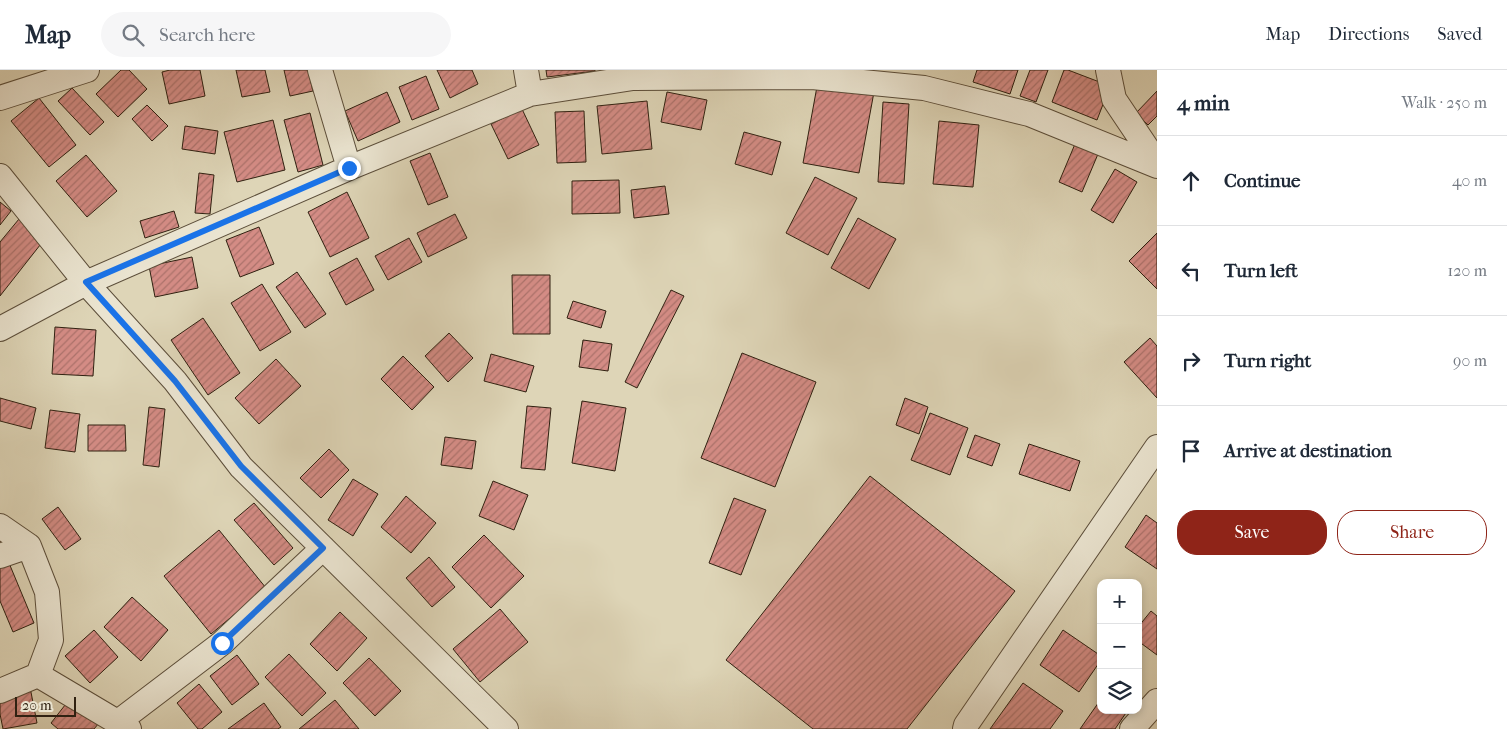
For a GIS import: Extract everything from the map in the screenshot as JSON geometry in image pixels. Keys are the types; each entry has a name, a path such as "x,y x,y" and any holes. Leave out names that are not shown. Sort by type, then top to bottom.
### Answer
{"street":[{"path":"0,98 87,70"},
{"path":"320,70 349,168"},
{"path":"526,70 530,94"},
{"path":"1108,70 1114,99 1157,165"},
{"path":"0,329 86,282 349,168 530,94 633,78 812,74 924,88 1029,114 1157,165"},
{"path":"0,176 86,282 175,381 241,466 506,729"},
{"path":"966,729 966,725 1157,447"},
{"path":"0,526 29,546 47,592 51,640 38,674 0,691"},
{"path":"0,556 29,546"},
{"path":"38,674 124,726 222,643 323,548"},
{"path":"1132,729 1157,701"}],"building":[{"path":"121,70 129,70 147,89 118,117 96,94"},
{"path":"170,70 200,70 205,96 169,104 162,72"},
{"path":"236,70 265,70 270,92 242,97"},
{"path":"284,70 308,70 313,91 290,96"},
{"path":"437,70 472,70 478,84 450,98"},
{"path":"546,70 595,70 595,71 547,77"},
{"path":"977,70 1018,70 1010,94 973,82"},
{"path":"1030,70 1048,70 1036,102 1020,96"},
{"path":"1064,70 1110,86 1097,120 1052,102"},
{"path":"426,76 439,109 412,120 399,87"},
{"path":"818,81 874,92 859,173 803,163"},
{"path":"72,88 104,122 90,135 58,101"},
{"path":"1157,91 1157,116 1148,125 1136,113"},
{"path":"387,92 400,122 358,141 345,111"},
{"path":"667,92 707,100 701,130 661,122"},
{"path":"39,98 76,145 49,167 11,121"},
{"path":"647,101 652,149 602,154 597,106"},
{"path":"883,102 909,104 904,184 878,182"},
{"path":"147,105 168,126 152,141 132,119"},
{"path":"522,109 539,145 508,159 491,124"},
{"path":"584,111 586,162 557,163 555,112"},
{"path":"310,113 323,165 298,172 284,120"},
{"path":"273,120 285,170 237,182 224,132"},
{"path":"939,121 979,125 973,187 933,184"},
{"path":"185,126 218,131 215,154 182,149"},
{"path":"744,132 781,142 772,175 735,164"},
{"path":"1075,144 1098,154 1082,192 1059,182"},
{"path":"430,153 448,197 428,205 410,161"},
{"path":"86,155 117,191 87,217 56,181"},
{"path":"1115,169 1137,182 1113,223 1091,210"},
{"path":"199,173 214,175 210,214 195,213"},
{"path":"815,177 857,198 828,255 786,233"},
{"path":"619,180 620,213 572,214 572,181"},
{"path":"665,186 669,214 634,218 631,190"},
{"path":"347,192 369,238 330,257 308,212"},
{"path":"0,202 11,211 0,225"},
{"path":"174,211 179,227 145,238 140,221"},
{"path":"455,214 467,238 428,257 417,233"},
{"path":"858,218 896,239 869,289 831,268"},
{"path":"19,219 44,240 0,296 0,242"},
{"path":"259,227 274,264 240,277 226,240"},
{"path":"1157,233 1157,289 1129,261"},
{"path":"409,238 422,262 388,280 375,256"},
{"path":"192,257 198,288 155,297 149,266"},
{"path":"357,258 374,290 346,305 329,273"},
{"path":"297,272 326,314 305,328 276,287"},
{"path":"512,275 550,275 550,334 513,334"},
{"path":"262,284 291,332 260,351 231,303"},
{"path":"671,290 684,296 637,388 625,382"},
{"path":"573,301 606,311 601,328 567,318"},
{"path":"203,318 240,373 208,395 171,340"},
{"path":"55,327 96,330 93,376 52,374"},
{"path":"449,333 473,358 448,382 425,356"},
{"path":"1150,338 1157,346 1157,398 1124,362"},
{"path":"583,340 612,344 608,371 579,367"},
{"path":"742,353 816,382 775,487 701,458"},
{"path":"491,354 534,366 526,392 484,381"},
{"path":"403,356 434,387 412,410 381,379"},
{"path":"276,359 301,386 259,424 235,398"},
{"path":"0,398 36,408 31,429 0,421"},
{"path":"905,398 928,407 919,434 896,425"},
{"path":"582,401 626,408 615,471 572,463"},
{"path":"527,406 551,408 545,470 521,468"},
{"path":"149,407 165,409 159,467 143,465"},
{"path":"50,410 80,414 75,452 45,448"},
{"path":"930,413 968,428 950,475 911,460"},
{"path":"88,425 125,425 126,451 88,451"},
{"path":"975,435 1000,444 992,466 967,457"},
{"path":"445,437 476,441 472,469 441,465"},
{"path":"1029,444 1080,461 1070,491 1019,474"},
{"path":"329,449 349,470 321,498 300,478"},
{"path":"870,476 1015,591 907,729 813,729 726,660"},
{"path":"353,479 378,494 353,536 328,520"},
{"path":"493,481 528,495 514,530 479,516"},
{"path":"406,496 436,523 411,553 381,527"},
{"path":"734,498 766,510 741,575 709,563"},
{"path":"254,503 293,548 274,565 234,520"},
{"path":"58,507 81,539 65,550 42,519"},
{"path":"1146,515 1157,523 1157,569 1125,547"},
{"path":"219,530 266,588 211,634 164,576"},
{"path":"484,535 524,576 491,608 452,567"},
{"path":"429,557 455,587 432,607 406,578"},
{"path":"9,563 34,623 13,632 0,601 0,567"},
{"path":"132,597 168,630 141,661 104,627"},
{"path":"500,609 528,642 480,682 453,649"},
{"path":"1151,611 1157,616 1157,655 1142,644 1142,622"},
{"path":"340,612 367,638 337,671 310,644"},
{"path":"94,630 118,657 90,683 65,656"},
{"path":"1063,630 1097,653 1097,666 1079,692 1040,665"},
{"path":"289,654 326,693 302,716 265,677"},
{"path":"237,655 259,684 232,705 210,676"},
{"path":"369,658 401,691 375,716 343,683"},
{"path":"29,682 37,723 3,729 0,714 0,687"},
{"path":"1023,683 1063,711 1050,729 990,729"},
{"path":"199,684 222,712 202,729 198,729 177,703"},
{"path":"69,700 99,723 94,729 58,729 51,723"},
{"path":"335,700 359,729 299,729"},
{"path":"264,703 281,727 278,729 228,729"},
{"path":"1097,705 1097,714 1125,714 1115,729 1080,729"}],"route":[{"path":"222,643 323,548 241,466 175,381 86,282 349,168"}]}
